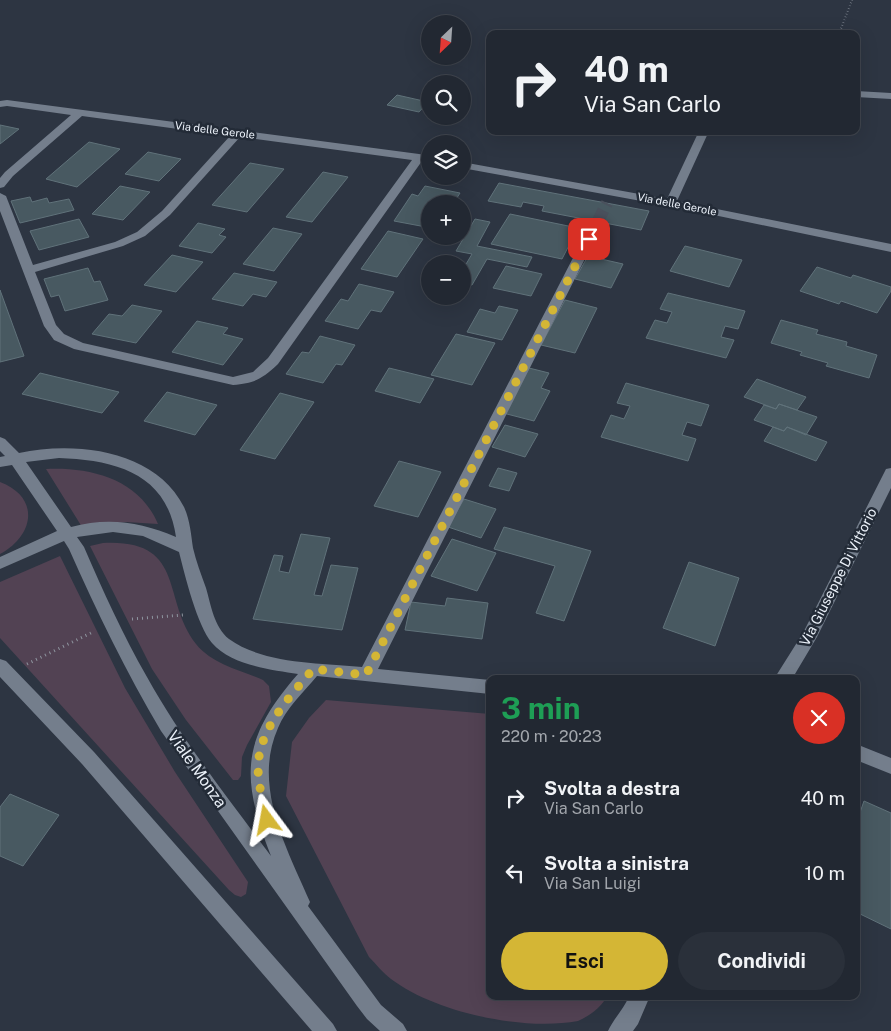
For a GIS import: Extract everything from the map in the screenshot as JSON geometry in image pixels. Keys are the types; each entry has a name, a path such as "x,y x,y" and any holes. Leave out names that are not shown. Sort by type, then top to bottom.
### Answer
{"street":[{"path":"860,94 891,96"},
{"name":"Via delle Gerole","path":"0,104 7,103 421,157"},
{"path":"0,185 9,174 79,113"},
{"path":"29,270 119,244 141,234 166,212 238,133"},
{"path":"671,203 702,135"},
{"path":"0,196 50,326 53,332 65,341 217,378 249,379 266,369 274,360 421,163"},
{"name":"Via delle Gerole","path":"471,167 671,203 891,248"},
{"path":"608,203 613,192"},
{"path":"366,675 598,221"},
{"name":"Viale Monza","path":"0,442 16,459 76,547 110,624 153,703 219,800 364,999 374,1012 396,1031"},
{"path":"0,462 41,454 70,454 108,459 130,466 155,481 174,503 180,514 186,549 210,625 217,638 232,648 263,660 313,669 486,687"},
{"name":"Via Giuseppe Di Vittorio","path":"785,675 809,637 891,473"},
{"path":"0,563 66,534 92,528 137,528 160,535 186,549"},
{"path":"0,666 88,758 326,1031"},
{"path":"309,924 267,820 260,789 258,766 270,725 313,669"},
{"path":"860,754 891,766"},
{"path":"627,1026 638,1000"}],"path":[{"path":"841,30 852,0"}],"shaded area":[{"path":"46,469 80,470 112,479 126,486 139,496 150,509 158,524 126,522 82,527"},
{"path":"0,482 13,489 22,497 27,506 28,516 26,527 20,537 12,546 0,554"},
{"path":"103,543 130,544 148,551 160,561 168,575 185,627 196,644 219,662 263,680 269,686 271,702 247,745 242,757 241,776 238,780 233,780 186,720 152,669 90,546"},
{"path":"60,556 125,688 175,772 248,882 246,894 241,897 229,890 0,638 0,582"},
{"path":"326,700 486,714 486,1000 604,1000 595,1011 578,1021 532,1023 507,1021 456,1010 410,991 388,977 369,957 286,796 292,742 309,718"}],"building":[{"path":"397,95 421,100 421,110 419,112 387,105"},
{"path":"0,125 19,129 0,144"},
{"path":"89,142 120,149 77,187 46,179"},
{"path":"148,152 181,159 159,181 125,174"},
{"path":"250,163 284,169 247,212 212,205"},
{"path":"323,172 348,177 312,222 286,217"},
{"path":"499,183 649,211 641,230 542,211 544,206 523,202 521,207 488,201"},
{"path":"120,186 150,192 123,220 92,214"},
{"path":"425,186 460,193 459,195 421,195 421,226 394,221 412,194 418,196"},
{"path":"30,197 32,202 47,198 49,203 69,199 74,210 20,223 11,201"},
{"path":"510,214 578,228 562,259 491,244"},
{"path":"79,219 89,237 39,250 30,231"},
{"path":"475,219 490,222 477,246 532,257 527,267 487,259 471,285 472,254 456,251 460,245 471,245 471,226"},
{"path":"198,223 225,229 219,235 226,237 212,253 179,246"},
{"path":"273,228 302,234 274,271 243,264"},
{"path":"388,231 421,239 421,242 397,277 361,269"},
{"path":"685,246 742,260 729,287 670,271"},
{"path":"172,255 203,262 176,292 144,285"},
{"path":"588,256 623,264 611,288 575,279"},
{"path":"506,266 542,274 531,296 493,288"},
{"path":"817,267 851,278 853,275 891,287 891,291 877,313 841,301 839,304 800,291"},
{"path":"88,268 94,282 100,281 108,300 65,311 59,295 51,297 44,279"},
{"path":"234,273 277,282 266,297 253,294 243,306 212,299"},
{"path":"359,284 394,292 381,312 371,310 358,329 325,321 341,299 348,301"},
{"path":"0,290 24,356 0,362"},
{"path":"668,293 745,311 738,329 725,326 721,337 734,340 726,358 646,338 655,320 667,323 672,312 660,309"},
{"path":"565,300 597,308 575,353 541,345"},
{"path":"132,305 162,311 136,343 92,334 109,314 122,316"},
{"path":"499,306 518,310 502,340 467,332 480,309 495,313"},
{"path":"781,320 818,330 816,334 847,342 846,346 877,355 869,378 826,366 828,363 800,355 802,352 771,343"},
{"path":"197,321 228,328 223,334 243,339 223,365 172,352"},
{"path":"456,334 495,343 472,385 431,375"},
{"path":"320,336 355,345 342,365 336,364 323,383 286,374 302,352 309,353"},
{"path":"389,368 434,379 420,403 375,391"},
{"path":"529,368 549,373 541,388 550,391 534,421 503,413"},
{"path":"40,373 119,392 102,413 22,394"},
{"path":"757,379 806,397 797,410 779,404 776,409 744,397"},
{"path":"626,383 709,405 701,426 687,422 682,435 696,439 688,461 601,437 611,415 624,419 630,406 617,403"},
{"path":"167,392 217,405 195,435 144,421"},
{"path":"280,393 314,402 275,459 240,450"},
{"path":"779,404 817,417 806,435 787,427 784,431 754,420 764,405 776,409"},
{"path":"505,425 538,434 525,457 492,447"},
{"path":"773,427 784,431 787,427 827,442 816,461 764,441"},
{"path":"399,461 441,472 418,517 374,506"},
{"path":"498,468 517,473 509,491 489,486"},
{"path":"464,499 496,509 481,538 448,527"},
{"path":"504,527 591,551 564,621 536,613 555,566 494,549"},
{"path":"301,534 330,538 314,595 322,596 331,565 358,568 342,630 253,619 274,555 283,556 279,571 289,573"},
{"path":"452,539 496,553 477,591 431,576"},
{"path":"689,562 739,578 715,646 663,628"},
{"path":"447,598 488,603 482,639 405,630 411,602 445,606"},
{"path":"10,794 59,815 23,866 0,856 0,807"},
{"path":"864,801 891,813 891,929 860,914 860,812"}],"tunnel":[{"path":"598,221 607,203"}],"route":[{"path":"267,820 258,766 263,742 270,725 313,669 366,675 589,239"}]}
